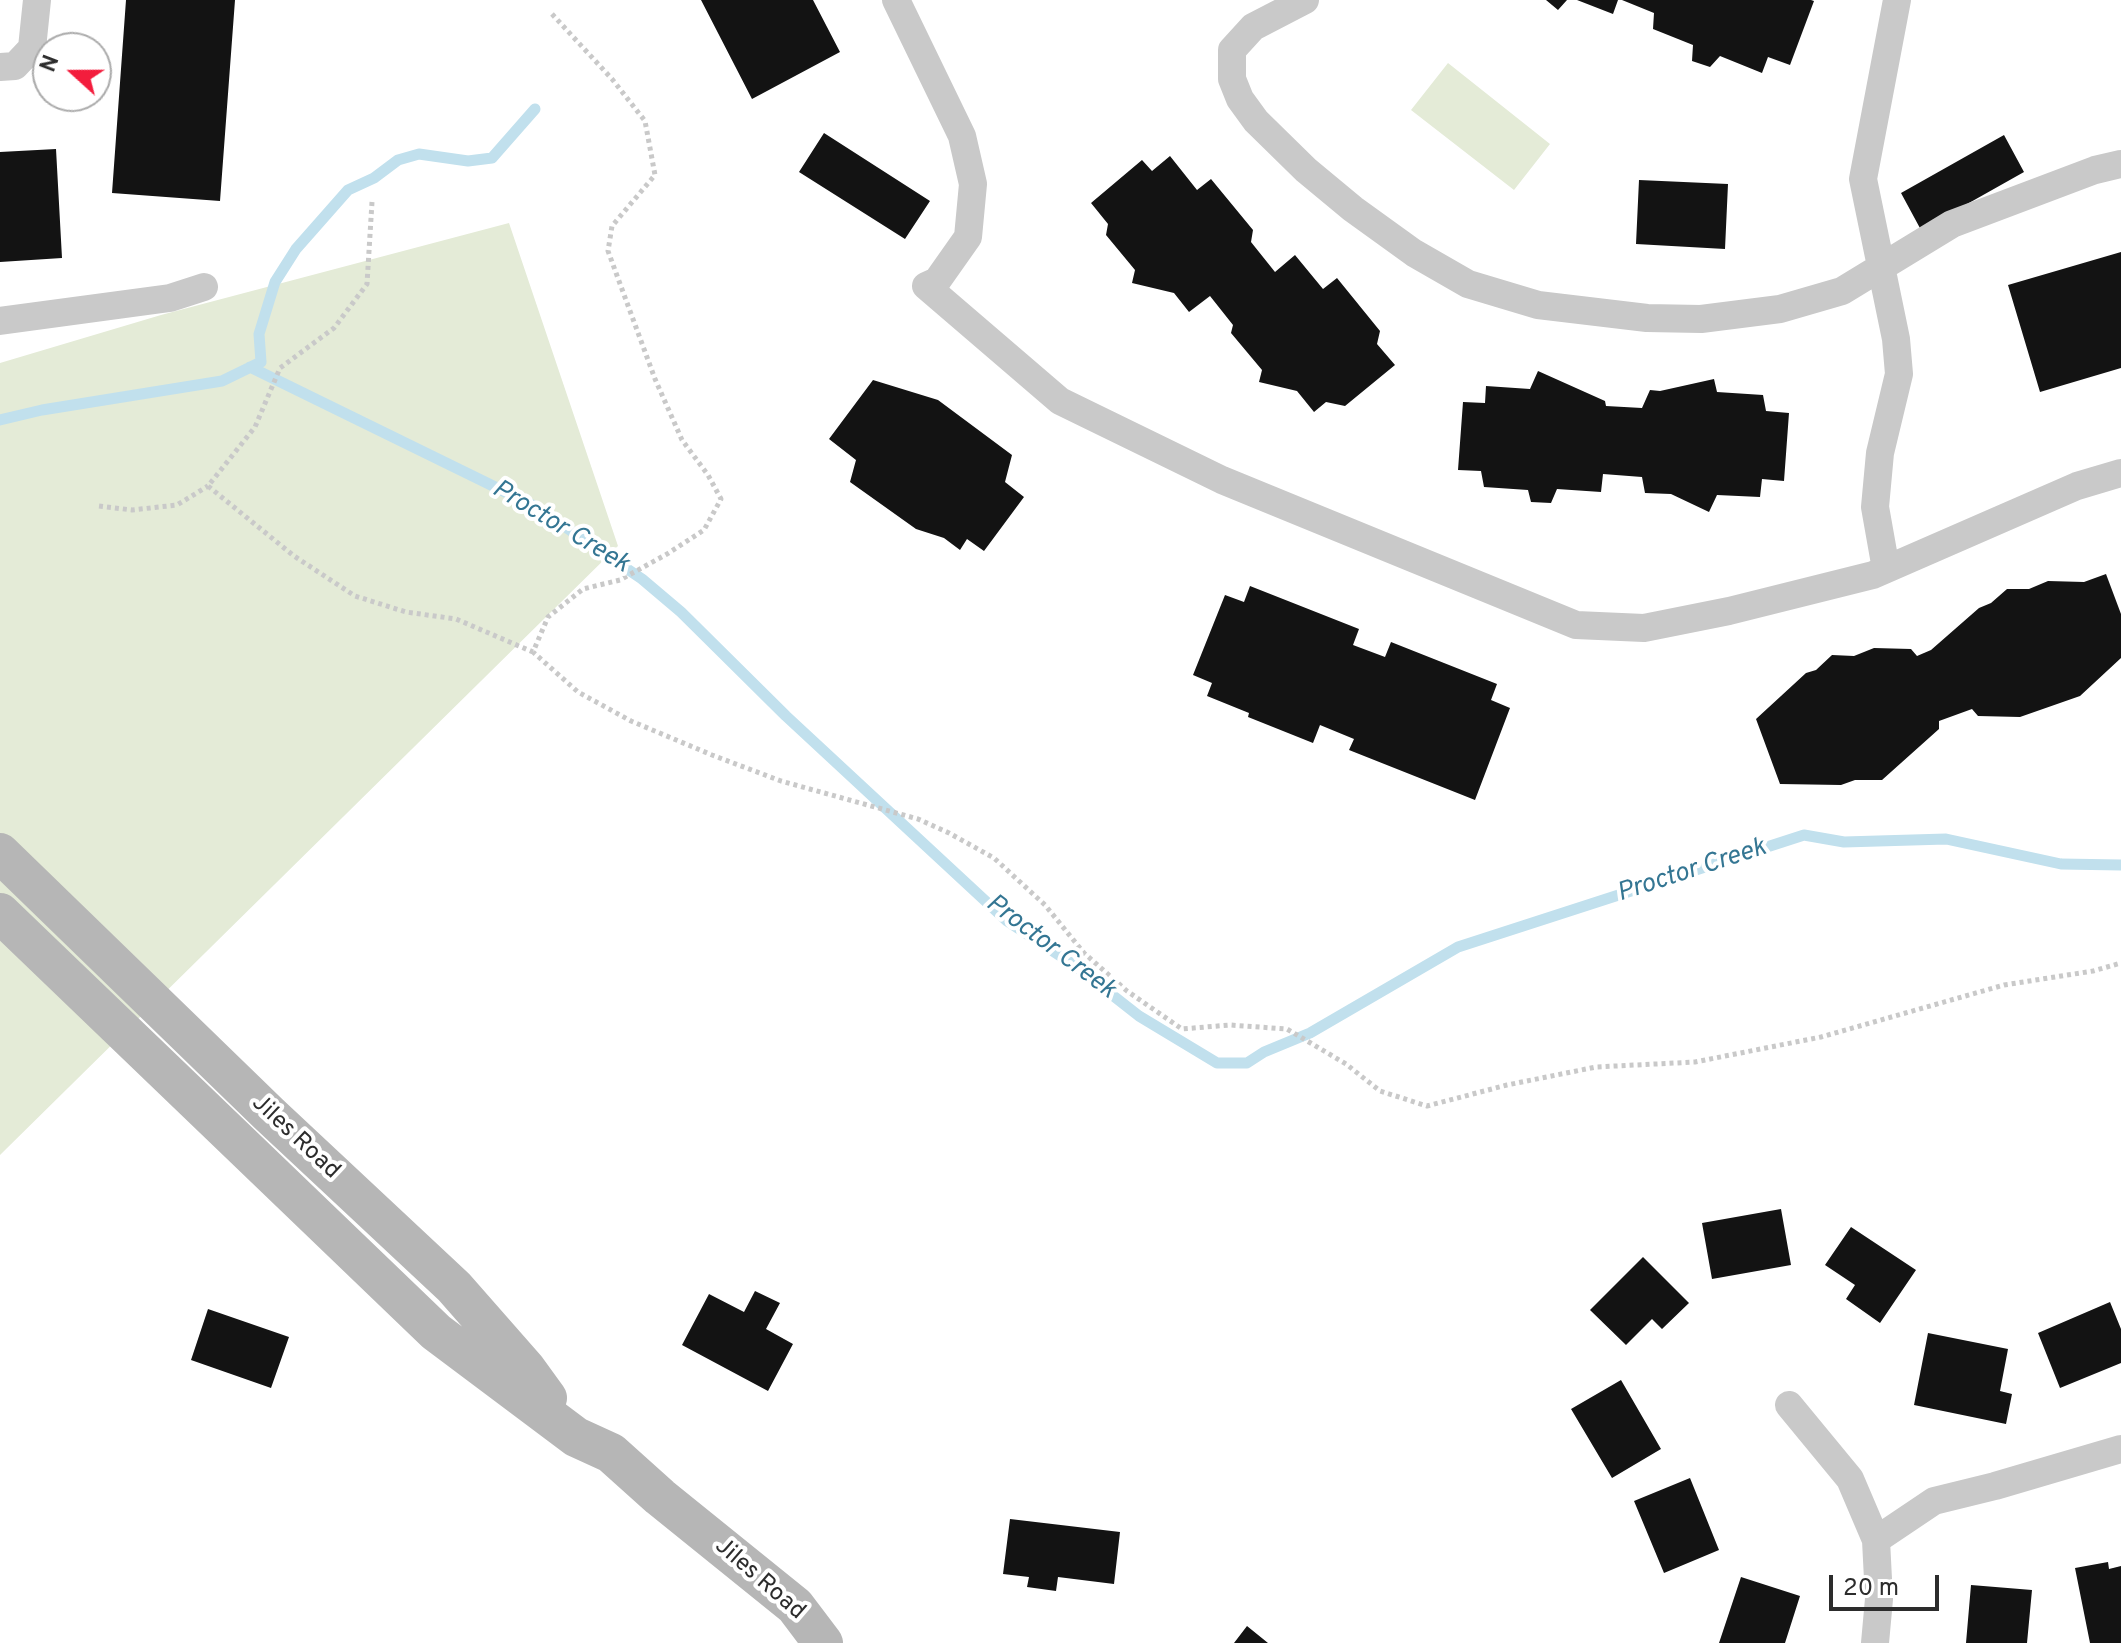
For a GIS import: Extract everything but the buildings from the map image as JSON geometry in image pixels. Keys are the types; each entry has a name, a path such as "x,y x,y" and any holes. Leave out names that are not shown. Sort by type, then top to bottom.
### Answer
{"street":[{"path":"0,67 15,66 32,48 37,0"},
{"path":"896,0 962,136 973,184 968,237 937,281 926,286 1060,401 1222,480 1576,625 1644,628 1729,611 1873,575 2077,486 2121,473"},
{"path":"1305,0 1253,27 1232,50 1232,79 1240,99 1256,121 1306,170 1414,253 1468,284 1538,305 1647,318 1701,319 1780,309 1842,291 1952,224 2095,170 2121,164"},
{"path":"1886,569 1875,507 1880,453 1899,374 1896,339 1863,179 1897,0"},
{"path":"0,321 170,298 204,287"},
{"name":"Jiles Road","path":"0,853 269,1114 454,1287 526,1369 576,1437"},
{"name":"Jiles Road","path":"0,913 436,1332 576,1437 611,1453 660,1497 795,1606 823,1643"},
{"path":"1789,1405 1850,1479 1876,1540 1879,1599 1875,1643"},
{"path":"1876,1540 1934,1501 2121,1449"}],"path":[{"path":"533,652 548,617 560,607 583,589 620,580 704,530 721,499 676,428 608,251 612,226 655,175 645,121 612,79 552,14"},
{"path":"99,506 132,510 177,505 208,486 255,427 280,368 334,328 367,284 372,202"},
{"path":"208,486 294,556 355,596 406,612 456,619 533,652 578,692 631,721 781,781 918,819 994,858 1045,905 1095,962 1127,991 1182,1029 1230,1025 1287,1029 1346,1064 1380,1091 1427,1106 1596,1067 1695,1062 1807,1040 2004,985 2093,971 2121,963"}],"green space":[{"path":"1448,63 1550,144 1514,190 1411,110"},
{"path":"509,223 618,546 0,1155 0,363 161,315"}],"waterway":[{"path":"0,420 42,410 222,381 261,362 259,334 275,282 296,249 348,190 374,178 398,160 419,154 468,161 492,158 535,109"},
{"name":"Proctor Creek","path":"250,367 536,507 642,579 681,612 786,716 1007,921 1074,965 1139,1016 1217,1063 1247,1063 1264,1052 1310,1033 1458,947 1804,835 1844,842 1946,839 2061,864 2121,865"}]}
